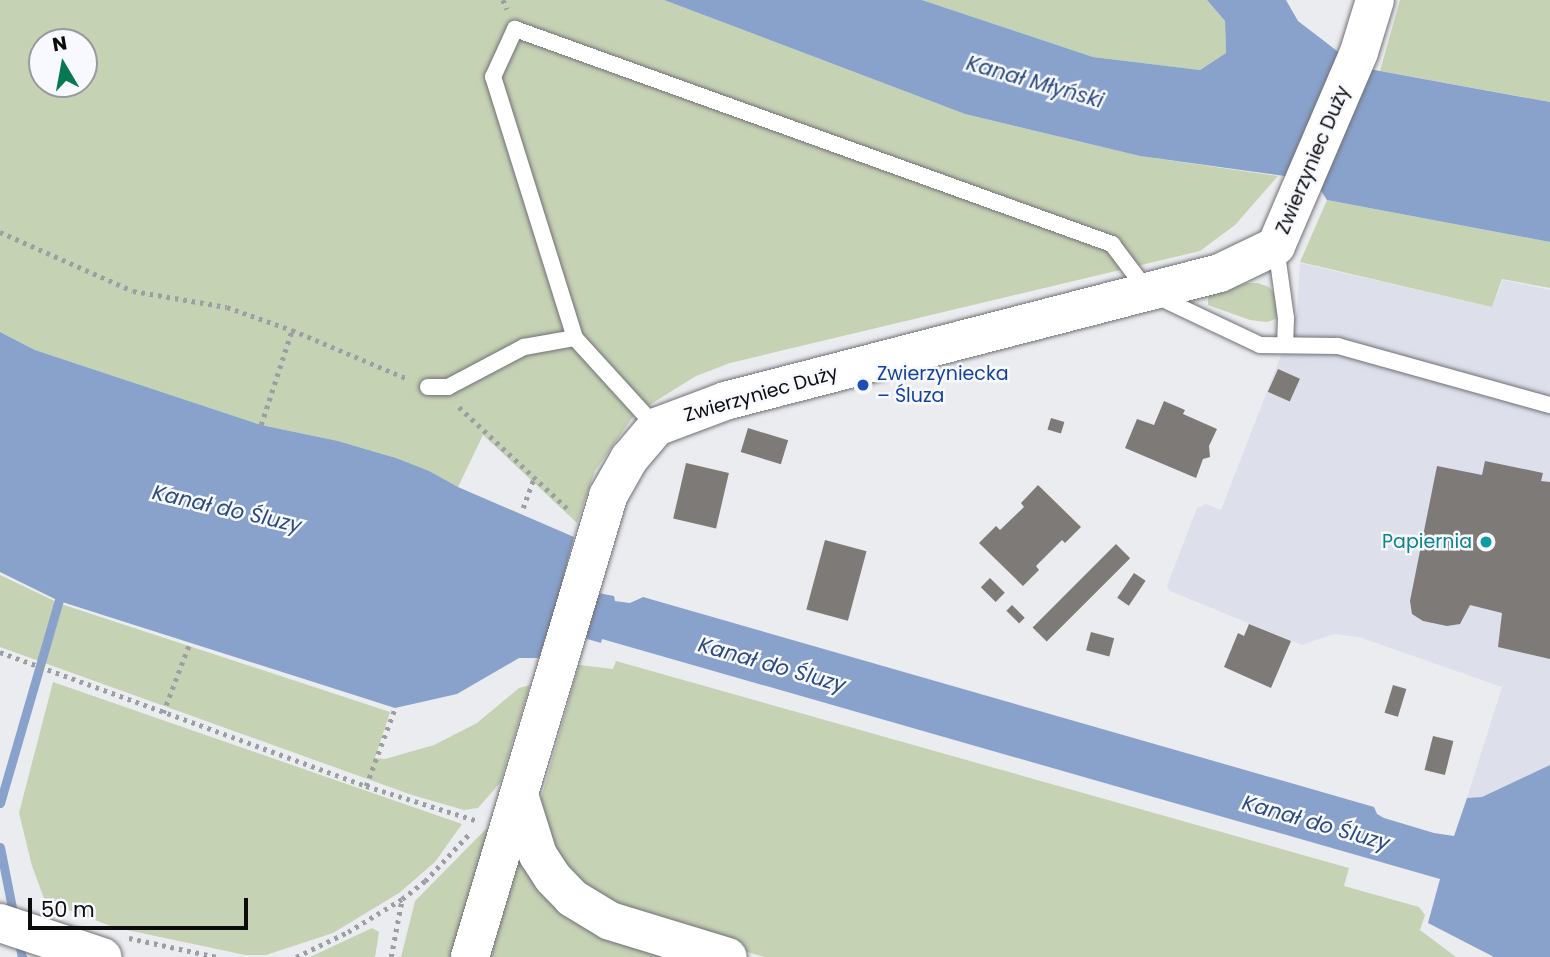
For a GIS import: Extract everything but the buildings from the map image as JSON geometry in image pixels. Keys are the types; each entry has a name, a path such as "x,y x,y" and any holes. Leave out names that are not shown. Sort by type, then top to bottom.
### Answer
{"street":[{"name":"Zwierzyniec Duży","path":"470,957 546,707 585,529 629,459 656,427 725,401 1220,273 1276,246 1359,52 1375,0"},
{"path":"520,798 538,855 572,898 610,921 728,957"},
{"path":"0,923 114,947"}],"lane":[{"path":"656,427 575,338 493,77 515,29 1112,244 1148,292 1260,345 1338,346 1550,405"},
{"path":"1276,246 1286,318 1284,345"},
{"path":"428,387 448,387 524,347 575,338"}],"path":[{"path":"0,232 134,291 227,307 292,330 428,387 458,406 585,529"},
{"path":"261,425 292,330"},
{"path":"523,508 534,478"},
{"path":"163,713 190,642"},
{"path":"0,652 366,786 480,822 425,881 402,899 348,932 296,957"},
{"path":"366,786 395,708"},
{"path":"391,957 402,899"},
{"path":"114,947 217,957"}],"shaded area":[{"path":"1300,263 1492,307 1503,280 1550,290 1550,765 1482,797 1467,798 1502,687 1359,637 1334,634 1302,645 1170,591 1167,586 1197,508 1206,504 1221,510 1297,314"}],"green space":[{"path":"0,0 664,0 965,114 1140,156 1278,176 1235,225 1200,251 730,363 696,376 635,414 595,471 577,523 483,435 458,487 396,458 338,441 261,425 35,350 0,332"},
{"path":"922,0 1207,0 1225,21 1226,53 1200,70 1093,57"},
{"path":"1400,0 1550,0 1550,102 1380,71"},
{"path":"1327,200 1550,242 1550,288 1502,279 1492,307 1300,262"},
{"path":"1247,283 1269,287 1277,297 1280,312 1276,319 1267,322 1250,320 1208,305 1208,296"},
{"path":"0,575 61,604 390,712 375,758 385,759 434,745 477,723 519,688 530,685 500,783 478,808 464,810 412,795 0,647"},
{"path":"616,661 1349,868 1344,886 1419,907 1425,915 1420,930 1456,957 765,957 627,918 555,860 540,802 579,665 613,669"},
{"path":"53,682 462,824 435,862 399,893 333,933 266,955 245,955 113,927 45,901 32,866 19,813"},
{"path":"486,829 496,831 456,957 401,957 415,901"},
{"path":"521,861 686,957 488,957 512,865"},
{"path":"372,928 379,932 375,957 310,957"}],"water":[{"name":"Kanał Młyński","path":"664,0 922,0 1093,57 1200,70 1226,53 1225,21 1207,0 1286,0 1298,21 1358,67 1550,102 1550,242 1327,200 1314,180 1140,156 965,114"},
{"name":"Kanał do Śluzy","path":"0,332 35,350 261,425 338,441 429,471 458,487 574,537 561,586 614,596 615,601 630,603 643,597 1374,807 1377,814 1384,818 1434,833 1454,836 1467,798 1482,797 1550,765 1550,957 1494,957 1428,923 1440,879 602,639 601,643 549,628 539,658 519,658 457,694 395,708 59,601 0,572"}],"waterway":[{"path":"0,803 62,590"},
{"path":"0,847 14,918"},
{"path":"18,938 22,957"}],"place":[{"name":"Zwierzyniecka – Śluza","path":"863,385"},
{"name":"Papiernia","path":"1486,542"}]}
